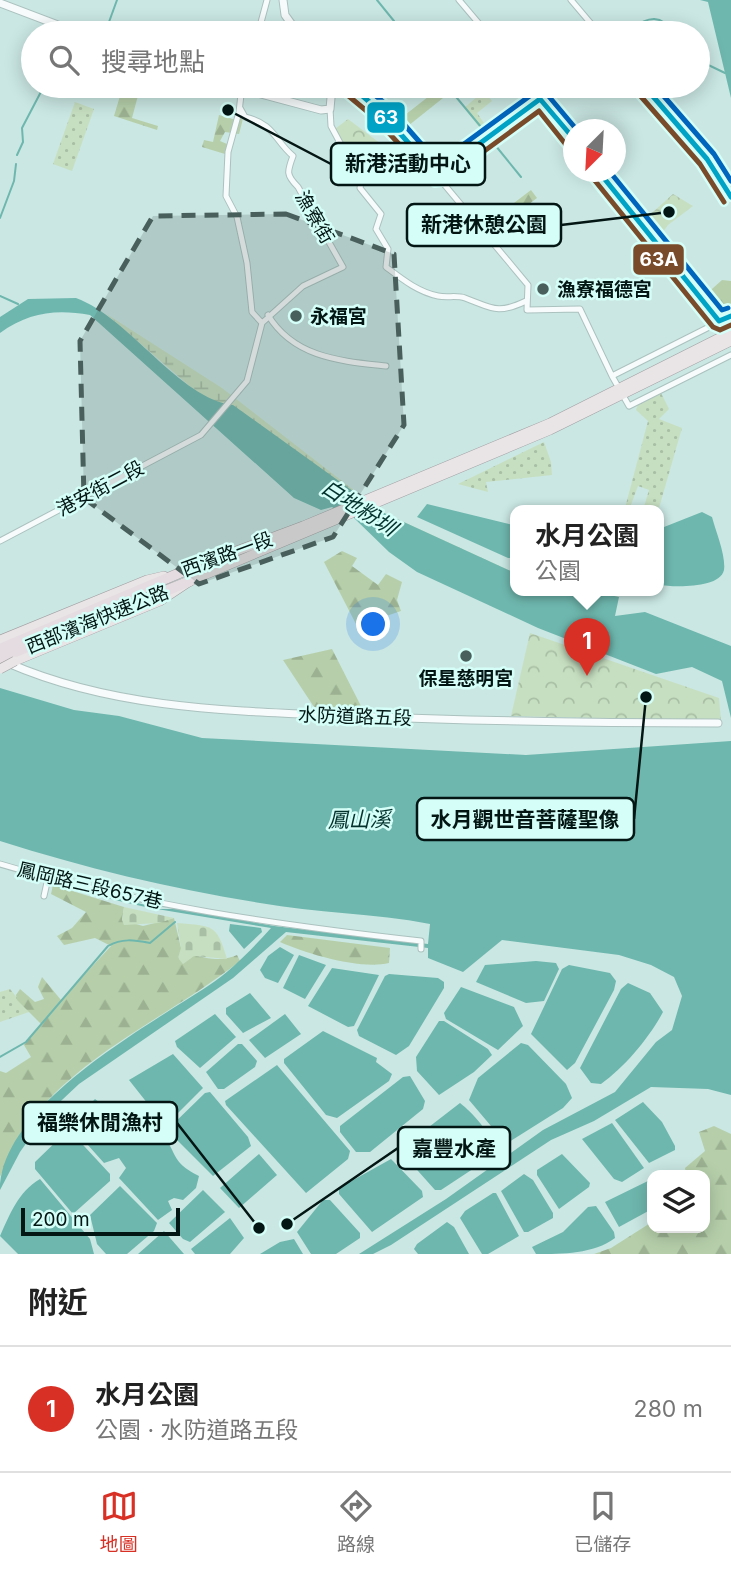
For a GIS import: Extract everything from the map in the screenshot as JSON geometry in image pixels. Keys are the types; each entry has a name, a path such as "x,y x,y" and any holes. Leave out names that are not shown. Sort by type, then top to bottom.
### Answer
{"highway":[{"name":"西部濱海快速公路","path":"1,656 182,572"},
{"name":"西部濱海快速公路","path":"1,656 190,581"}],"main road":[{"path":"337,515 385,499 550,430 731,332"},
{"path":"337,515 370,497 550,423 731,341"},
{"name":"西濱路一段","path":"0,640 147,580 182,572 337,515"},
{"name":"西濱路一段","path":"0,669 160,601 190,581 337,515"}],"street":[{"path":"261,21 267,0"},
{"path":"283,0 285,15 289,21"},
{"path":"459,0 476,21"},
{"path":"571,0 589,21"},
{"path":"0,3 47,21"},
{"path":"240,98 228,152 226,197 237,217 247,263 252,312 262,323"},
{"path":"279,98 303,107 330,109"},
{"path":"331,98 331,126 361,182 360,188 381,215 376,229 388,249 387,267 405,282 428,294 463,297 483,308 504,309 526,301"},
{"path":"363,98 413,147 528,285 527,310 533,312 580,309 629,406 731,355"},
{"path":"540,98 563,127"},
{"path":"654,98 707,159 731,197"},
{"name":"漁寮街","path":"240,108 246,117 263,122 277,134 279,145 293,156 287,169 289,178 298,187 343,267 303,286 262,323"},
{"path":"607,182 719,321"},
{"path":"268,315 281,333 321,357 386,366"},
{"path":"612,376 731,316"},
{"name":"港安街二段","path":"0,541 201,435 247,381 262,323"},
{"name":"水防道路五段","path":"1,656 80,689 205,709 497,722 718,723"},
{"name":"鳳岡路三段657巷","path":"0,864 47,882 308,928 421,941 421,949"},
{"path":"44,896 47,882"}],"highlighted area":[{"path":"286,214 394,254 404,425 333,537 199,584 84,498 80,341 153,216"}],"green space":[{"path":"119,98 137,98 132,118 158,126 157,130 114,116"},
{"path":"427,98 443,98 403,130 396,122"},
{"path":"476,98 490,98 492,101 477,113 484,123 479,127 464,108"},
{"path":"75,102 94,109 72,171 53,164"},
{"path":"240,108 245,111 239,134 225,132 220,141 227,144 225,154 202,147 204,140 213,142 219,115 236,120"},
{"path":"348,119 381,144 357,166 335,129"},
{"path":"531,190 537,198 491,233 485,225"},
{"path":"673,194 693,206 668,225 657,240 643,221"},
{"path":"722,280 731,281 731,311 721,316 703,297"},
{"path":"105,313 222,388 382,512 510,571 510,588 310,490"},
{"path":"661,393 669,409 659,419 682,428 660,505 644,505 649,490 638,486 631,505 626,505 648,421 636,410 638,404"},
{"path":"544,442 552,475 486,482 488,492 458,484"},
{"path":"342,551 357,558 352,566 378,585 386,574 402,582 397,600 401,611 357,626 324,562"},
{"path":"525,596 619,597 564,615"},
{"path":"530,633 719,698 721,721 511,716"},
{"path":"332,649 363,710 314,707 283,660"},
{"path":"53,885 124,907 122,920 143,926 174,918 181,948 209,958 223,959 237,955 240,961 106,1051 56,1092 24,1130 0,1177 0,1071 6,1073 31,1057 24,1045 41,1024 17,1000 16,995 20,989 35,1002 44,999 38,987 42,977 61,1000 111,946 95,938 64,945 57,936 72,928 86,912 51,894"},
{"path":"124,907 174,918 159,923 124,925"},
{"path":"177,923 212,929 220,939 227,959 194,956 183,964 178,958 181,948"},
{"path":"287,935 390,948 389,963 349,963 319,956 280,942"},
{"path":"10,989 29,1012 0,1022 0,992"},
{"path":"714,1126 731,1134 731,1254 594,1254 611,1248 647,1225 647,1233 710,1233 710,1170 685,1168 705,1151 699,1132"}],"water":[{"path":"700,0 731,0 731,98 708,2"},
{"path":"76,298 96,308 193,389 213,400 233,405 382,512 510,571 510,596 619,597 615,616 645,612 731,646 731,718 722,681 692,667 656,674 538,628 417,572 389,552 353,517 346,517 332,507 321,510 294,498 90,315 66,312 32,316 0,333 0,317 28,299"},
{"path":"427,504 510,524 510,558 508,558 417,517"},
{"path":"702,512 712,517 724,558 721,576 705,584 664,585 664,527"},
{"name":"鳳山溪","path":"0,688 74,710 119,716 202,738 526,755 731,741 731,1095 708,1089 651,1087 594,1121 551,1140 391,1245 373,1254 359,1254 446,1199 543,1130 615,1092 656,1042 672,1030 682,996 674,977 651,965 619,955 502,940 463,972 428,958 428,948 286,932 233,978 79,1084 46,1115 20,1152 0,1190 6,1159 24,1128 49,1099 115,1046 217,980 271,928 157,909 182,909 274,926 428,944 430,924 281,906 194,891 96,869 0,841"},
{"path":"230,924 261,928 262,932 244,949 229,931"},
{"path":"280,947 294,955 278,983 265,978 260,970 268,956"},
{"path":"299,955 326,965 305,999 283,988"},
{"path":"536,961 556,963 559,969 544,1001 526,1003 476,982 485,965"},
{"path":"569,965 610,973 616,981 614,990 575,1063 567,1070 531,1034 562,969"},
{"path":"332,968 379,975 354,1026 348,1027 308,1006"},
{"path":"389,974 438,978 444,982 444,988 409,1046 396,1055 359,1036 357,1030 385,976"},
{"path":"628,983 650,993 663,1012 644,1042 619,1069 601,1084 591,1083 580,1068 621,989"},
{"path":"461,987 514,1007 523,1026 498,1050 446,1019 444,1013"},
{"path":"250,993 271,1018 243,1033 226,1014 226,1008"},
{"path":"215,1014 236,1037 200,1068 177,1047 175,1041"},
{"path":"285,1014 301,1034 265,1058 249,1040"},
{"path":"439,1021 444,1021 488,1049 492,1055 474,1072 439,1095 417,1071 416,1057"},
{"path":"323,1031 377,1058 376,1062 392,1074 389,1081 337,1118 326,1115 284,1063 284,1059"},
{"path":"521,1043 528,1045 566,1084 572,1098 563,1108 509,1142 502,1139 469,1100 478,1078"},
{"path":"238,1044 242,1044 257,1061 255,1067 224,1089 218,1089 206,1072"},
{"path":"173,1054 203,1088 168,1123 163,1123 129,1080"},
{"path":"277,1065 350,1151 348,1159 306,1193 225,1101"},
{"path":"410,1076 425,1101 423,1109 370,1152 356,1152 340,1132 340,1126 403,1077"},
{"path":"210,1092 248,1137 251,1146 213,1176 167,1130 205,1093"},
{"path":"95,1099 116,1116 132,1102 155,1128 146,1138 148,1142 159,1132 182,1165 199,1176 196,1188 183,1200 174,1198 168,1201 172,1210 158,1220 119,1178 126,1168 119,1158 104,1163 70,1125"},
{"path":"643,1102 662,1122 675,1146 675,1150 649,1163 615,1120"},
{"path":"460,1103 478,1120 488,1135 491,1157 441,1190 435,1190 402,1153 403,1147"},
{"path":"612,1123 644,1168 622,1182 614,1179 582,1139"},
{"path":"65,1133 72,1133 110,1174 110,1181 73,1214 35,1169 35,1162"},
{"path":"259,1154 277,1175 239,1208 220,1188"},
{"path":"562,1154 590,1183 589,1187 559,1209 537,1175 537,1170"},
{"path":"391,1159 422,1191 423,1197 372,1232 339,1194 339,1188"},
{"path":"524,1174 533,1180 553,1213 553,1218 528,1232 524,1232 501,1191"},
{"path":"40,1179 90,1239 94,1254 18,1254 0,1236 20,1197"},
{"path":"647,1181 647,1212 619,1227 605,1202"},
{"path":"120,1186 157,1223 154,1231 127,1254 106,1254 97,1244 90,1215"},
{"path":"203,1190 225,1212 190,1242 183,1239 169,1223"},
{"path":"496,1193 519,1236 488,1254 482,1254 460,1218 465,1211"},
{"path":"323,1200 330,1200 360,1233 360,1238 336,1254 311,1254 297,1232"},
{"path":"596,1206 614,1232 615,1238 588,1250 536,1254 532,1247 563,1232 588,1207"},
{"path":"230,1218 244,1238 230,1254 195,1254 191,1249"},
{"path":"447,1222 454,1227 469,1254 418,1254 414,1249 417,1244"},
{"path":"164,1231 184,1254 138,1254"},
{"path":"294,1239 303,1254 260,1254 280,1242"}],"waterway":[{"path":"109,21 117,0"},
{"name":"白地粉圳","path":"377,0 394,21"},
{"path":"644,21 661,21"},
{"path":"710,66 725,73"},
{"path":"17,155 23,142 22,128 38,98"},
{"name":"白地粉圳","path":"457,98 486,133"},
{"name":"白地粉圳","path":"491,140 521,177"},
{"path":"0,218 14,181 16,164"},
{"path":"0,296 18,304"},
{"path":"49,884 159,909"},
{"path":"0,1057 26,1042 108,946 128,940 150,943 175,922"}],"transit line":[{"name":"63A","path":"351,98 375,118 435,183 442,182 539,111 563,141"},
{"name":"63","path":"365,98 381,112 437,175 540,99 563,126"},
{"path":"378,98 438,163 527,98"},
{"path":"550,98 568,119"},
{"name":"63A","path":"642,98 700,164 724,202"},
{"name":"63","path":"654,98 707,159 731,197"},
{"path":"665,98 714,154 731,181"},
{"name":"63A","path":"596,182 713,327 720,330 731,325"},
{"name":"63","path":"607,182 719,321 731,316"},
{"path":"618,182 722,310 728,308"}],"place":[{"name":"新港活動中心","path":"228,110"},
{"name":"新港休憩公園","path":"669,212"},
{"name":"漁寮福德宮","path":"543,289"},
{"name":"永福宮","path":"296,316"},
{"name":"保星慈明宮","path":"466,656"},
{"name":"水月公園","path":"587,676"},
{"name":"水月觀世音菩薩聖像","path":"646,697"},
{"name":"嘉豐水產","path":"287,1224"},
{"name":"福樂休閒漁村","path":"259,1228"}]}
